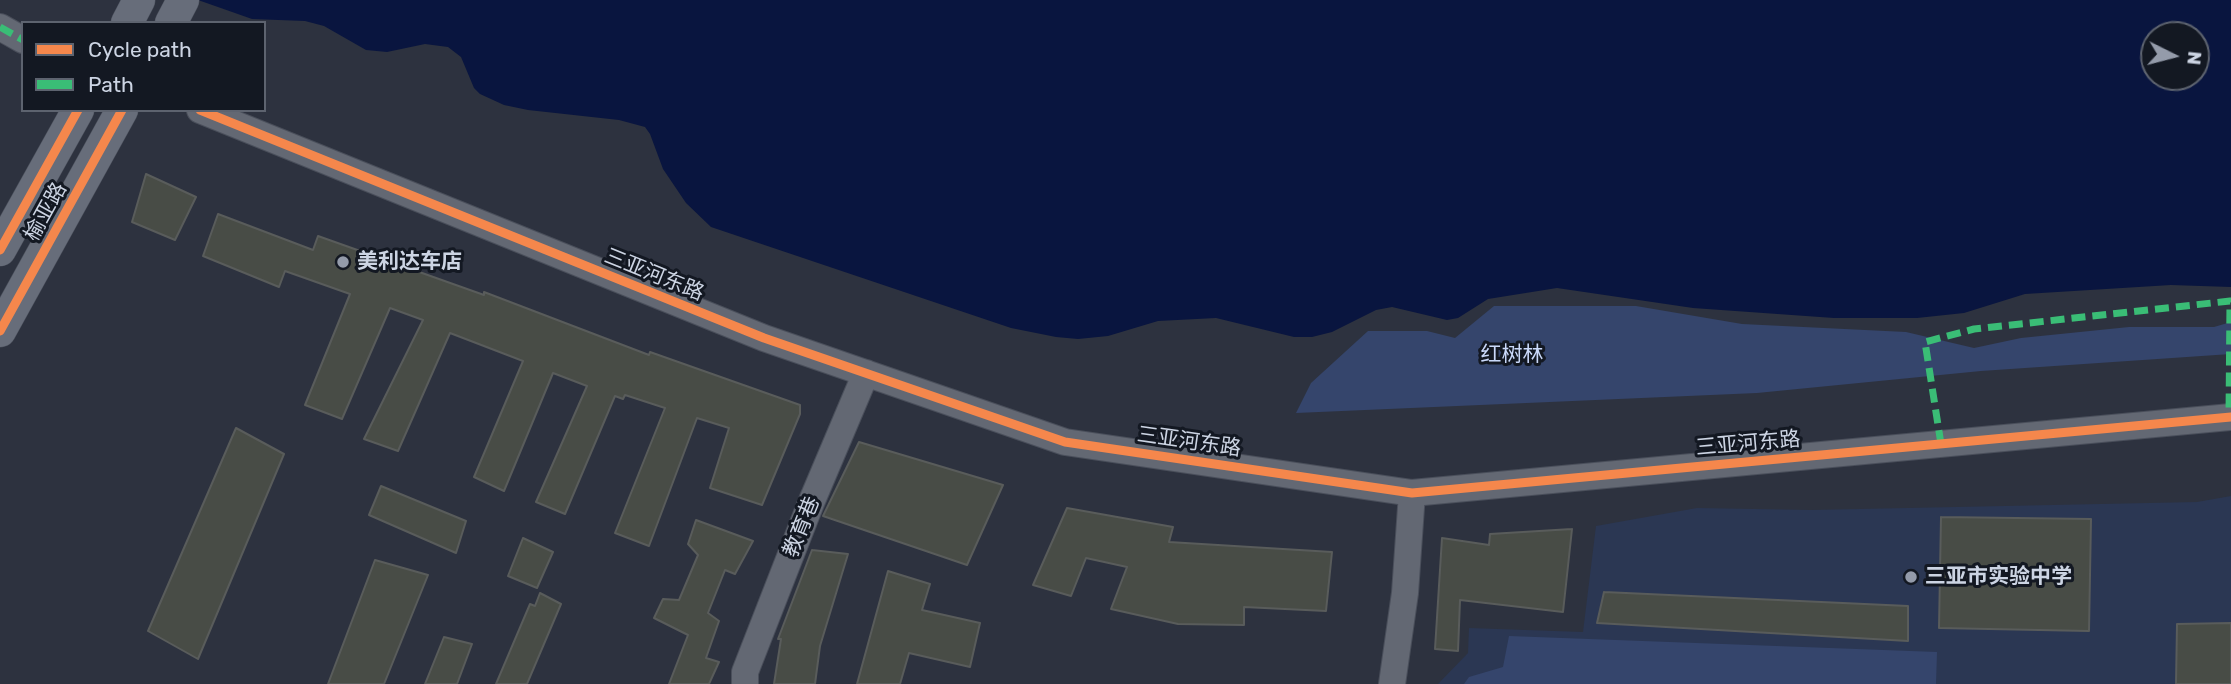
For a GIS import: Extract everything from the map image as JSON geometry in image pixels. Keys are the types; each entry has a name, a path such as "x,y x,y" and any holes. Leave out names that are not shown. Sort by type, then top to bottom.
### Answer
{"main road":[{"path":"172,21 183,0"},
{"name":"榆亚路","path":"0,250 77,112"},
{"name":"榆亚路","path":"0,331 121,112"}],"street":[{"path":"0,27 21,39"},
{"name":"三亚河东路","path":"205,112 764,338 1065,442 1412,493 2231,417"},
{"name":"教育巷","path":"744,684 745,672 811,503 866,373"},
{"path":"1392,684 1405,593 1412,493"}],"shaded area":[{"path":"198,0 2231,0 2231,287 2171,285 2025,294 1964,313 1917,318 1834,318 1693,308 1557,288 1488,299 1458,318 1447,320 1392,307 1376,310 1332,332 1312,337 1294,337 1216,318 1158,321 1108,336 1078,339 1056,337 1011,328 711,227 686,203 663,169 645,127 619,120 504,105 480,94 474,88 461,57 448,47 425,44 387,52 366,50 324,26 305,21 252,19"},
{"name":"三亚市实验中学","path":"2231,496 2231,684 1438,684 1468,653 1469,628 1583,632 1596,526 1697,508 1811,510 2197,502"}],"green space":[{"name":"红树林","path":"1494,306 1636,306 1742,324 1906,332 1974,348 2021,338 2129,327 2214,327 2231,322 2231,354 1981,371 1757,393 1296,413 1311,383 1368,331 1427,331 1455,338"},
{"path":"1509,636 1937,652 1936,684 1464,684 1469,677 1503,667"}],"building":[{"path":"146,174 196,197 175,240 132,222"},
{"path":"218,214 313,250 318,236 484,295 484,292 649,355 650,352 800,405 800,414 762,505 710,488 729,428 697,418 649,546 615,533 665,408 625,395 623,399 615,396 565,514 536,502 587,386 553,373 504,491 474,477 523,361 450,333 398,451 364,439 423,320 390,308 342,419 305,405 350,294 285,271 279,287 203,256"},
{"path":"236,428 284,454 198,659 148,631"},
{"path":"859,442 1003,485 967,565 823,516"},
{"path":"381,486 466,521 456,553 369,515"},
{"path":"1067,508 1173,527 1169,542 1332,552 1326,611 1244,607 1244,625 1178,624 1111,609 1127,567 1086,558 1071,596 1033,585"},
{"path":"1941,517 2091,519 2089,631 1939,628"},
{"path":"696,520 753,541 735,574 725,570 708,613 719,621 706,658 719,662 709,684 669,684 688,635 654,618 663,599 679,600 698,555 688,544"},
{"path":"1572,529 1563,612 1460,600 1458,651 1435,649 1442,538 1489,545 1490,534"},
{"path":"523,538 553,552 537,588 508,576"},
{"path":"812,550 848,554 820,646 815,684 774,684 781,639 778,639"},
{"path":"375,560 428,575 384,684 328,684"},
{"path":"888,571 930,584 922,610 980,623 970,667 909,653 900,684 857,684"},
{"path":"1604,592 1908,606 1908,641 1597,623"},
{"path":"540,593 561,604 527,684 496,684 530,604 535,606"},
{"path":"2231,623 2231,684 2176,684 2177,624"},
{"path":"444,637 472,644 457,684 425,684"}],"marked path":[{"path":"0,27 21,39"},
{"path":"1941,444 1925,342 1974,329 2230,301 2229,417"}],"cycle path":[{"path":"0,250 77,112"},
{"path":"0,331 121,112"},
{"path":"205,112 764,338 1065,442 1412,493 2231,417"}],"place":[{"name":"美利达车店","path":"343,262"},
{"name":"三亚市实验中学","path":"1911,577"}]}
